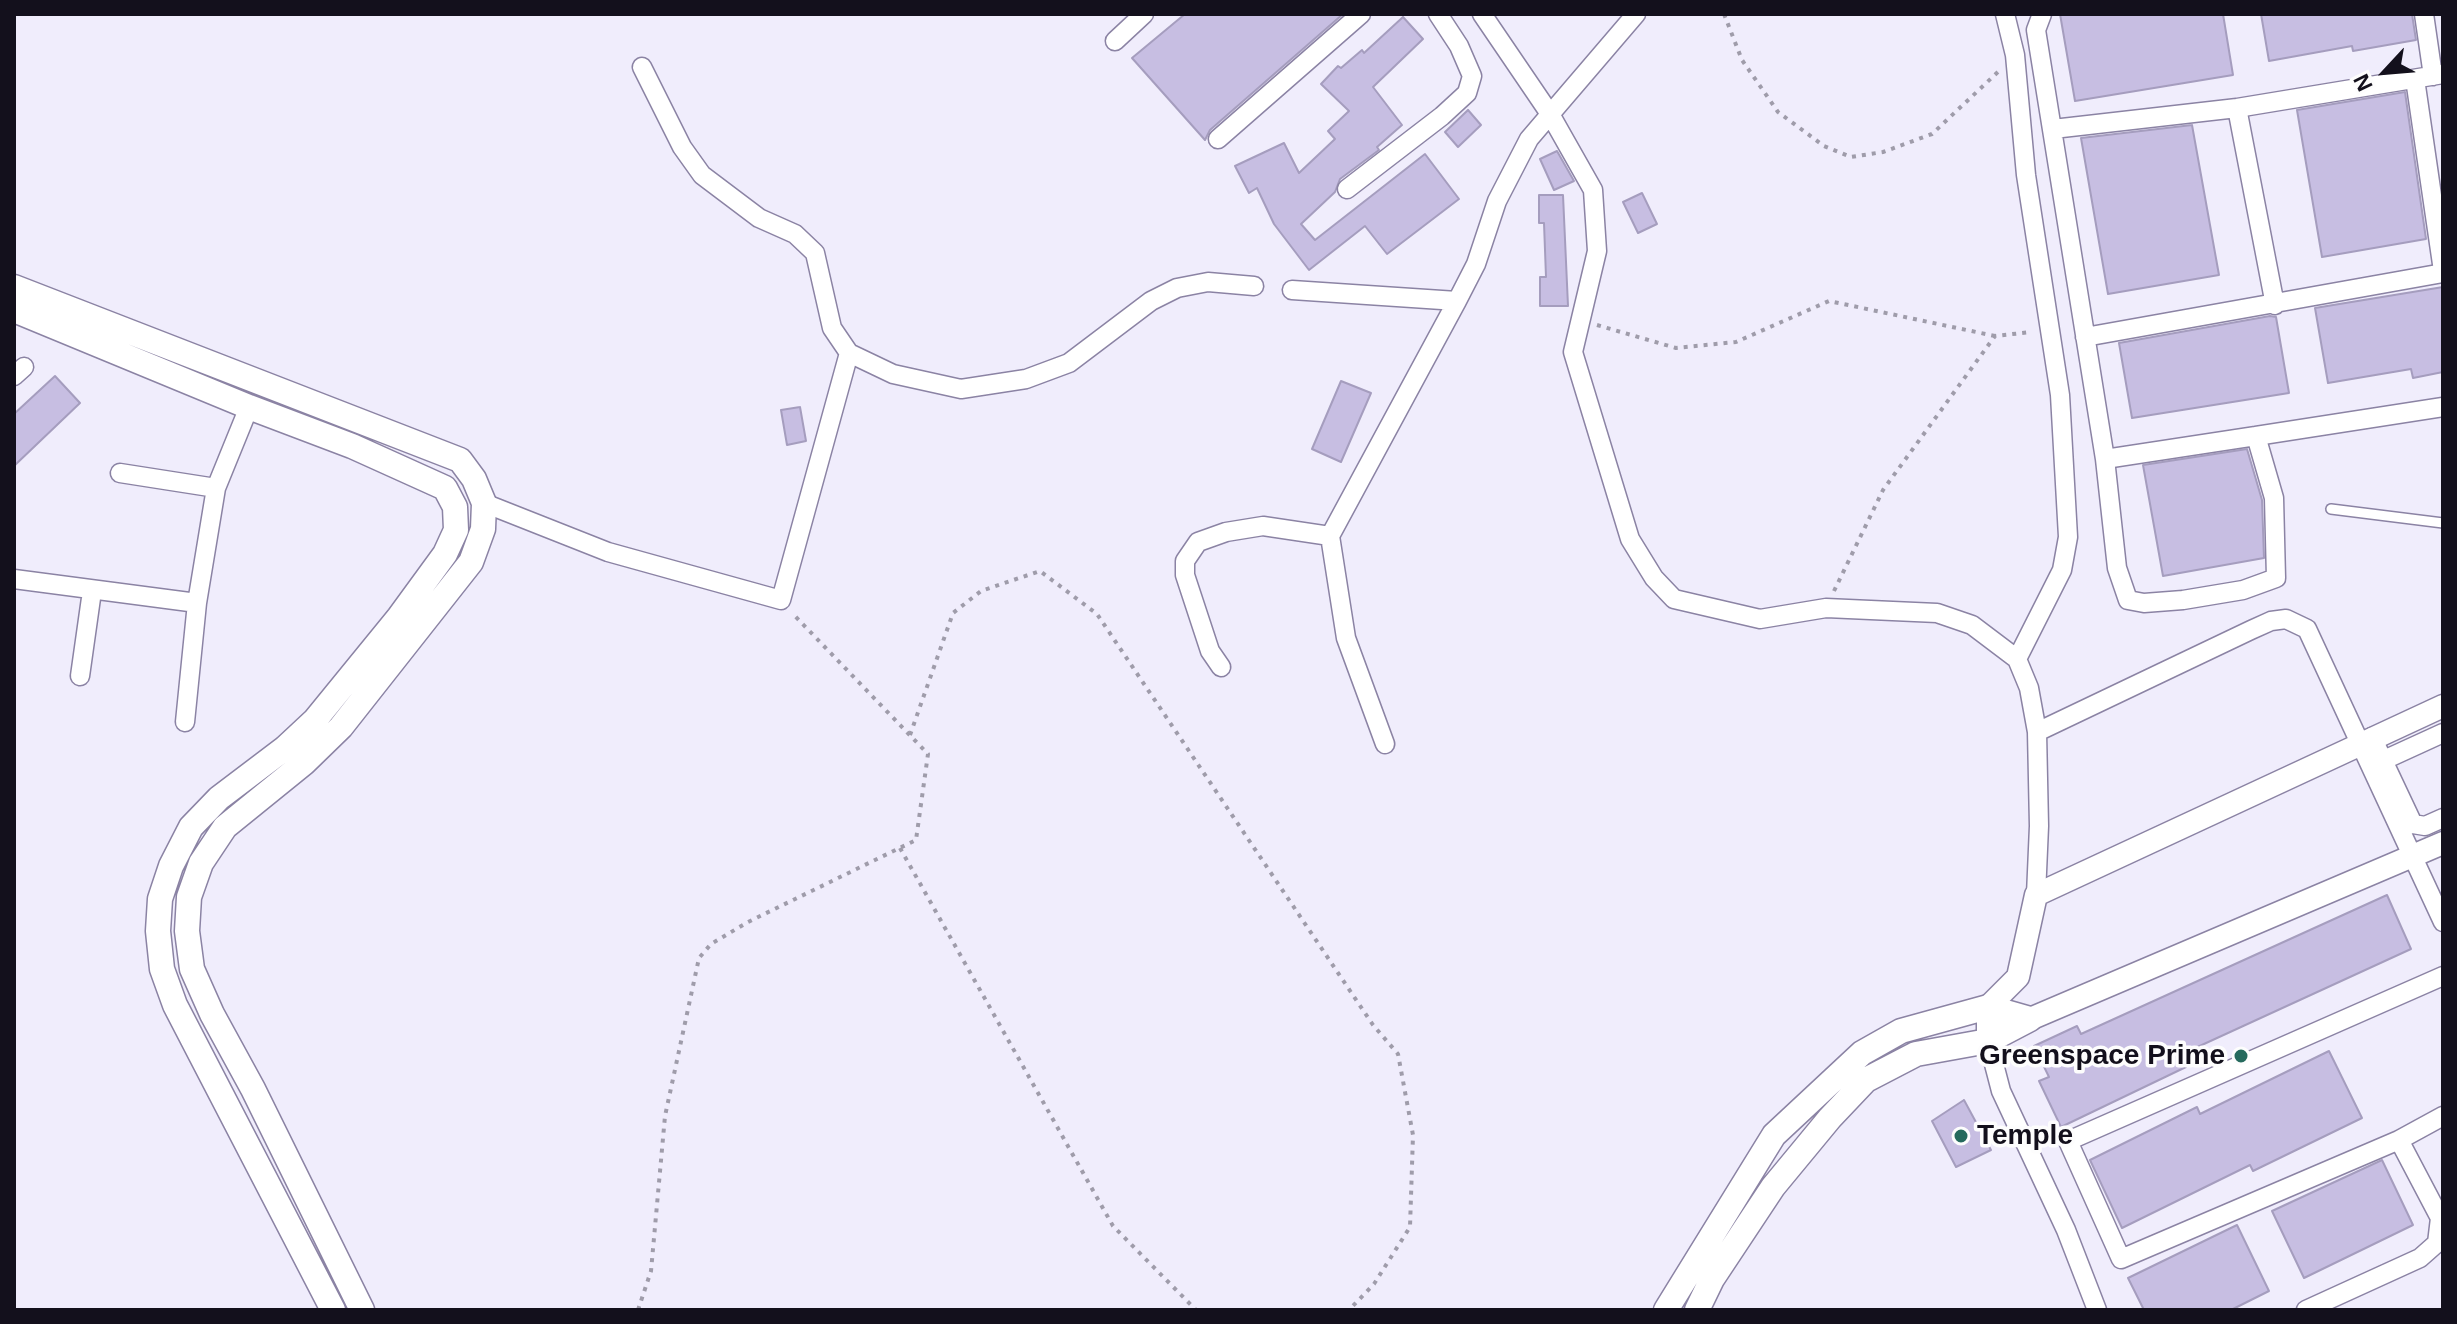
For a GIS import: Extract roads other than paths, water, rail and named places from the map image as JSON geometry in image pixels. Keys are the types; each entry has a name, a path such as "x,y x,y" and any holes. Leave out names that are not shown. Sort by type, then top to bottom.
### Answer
{"main road":[{"path":"14,287 68,319 249,407 352,446 445,488 455,507 456,530 445,554 399,617 315,720 285,748 225,794 191,827 171,866 160,899 158,931 162,969 175,1005 333,1310"},
{"path":"14,310 68,319 460,460 474,479 484,503 483,529 471,562 341,727 304,763 225,827 201,863 189,897 187,931 192,969 362,1310"},
{"path":"225,794 240,815"},
{"path":"1666,1310 1774,1135 1862,1053 1901,1031 1988,1007 2030,1019"},
{"path":"1697,1310 1712,1279 1773,1187 1866,1080 1916,1054 1988,1041 2030,1019"}],"street":[{"path":"1115,41 1144,14"},
{"path":"1218,139 1361,14"},
{"path":"1347,189 1467,93 1472,76 1459,46 1438,14"},
{"path":"1482,14 1550,114 1593,190 1597,251 1573,352 1630,539 1654,578 1674,599 1760,619 1826,608 1937,613 1972,625 2017,659 2029,688 2037,732 2039,826 2036,895 2018,977 1988,1007 1988,1041 2001,1091 2066,1230 2097,1310"},
{"path":"1385,744 1346,638 1330,536 1476,264 1497,201 1529,139 1636,14"},
{"path":"2005,14 2015,55 2026,175 2060,395 2068,537 2062,570 2017,659"},
{"path":"2042,14 2036,30 2105,459 2117,568 2128,600 2144,603 2243,590 2276,578 2274,498 2256,436"},
{"path":"2085,337 2275,305 2443,272 2424,14"},
{"path":"642,67 682,147 702,175 759,218 795,234 815,253 832,328 849,353 893,374 961,389 1026,379 1069,363 1151,301 1177,288 1208,282 1254,286"},
{"path":"2053,129 2237,108 2430,76"},
{"path":"2237,108 2275,305"},
{"path":"1292,290 1457,301"},
{"path":"484,503 608,552 781,600 849,353"},
{"path":"185,722 197,603 216,488 249,407"},
{"path":"2105,459 2443,407"},
{"path":"120,473 216,488"},
{"path":"1221,667 1210,651 1185,575 1185,561 1198,542 1226,532 1263,526 1330,536"},
{"path":"14,579 197,603"},
{"path":"80,676 92,591"},
{"path":"2037,732 2261,625 2286,619 2307,629 2366,740 2412,858 2443,922"},
{"path":"2036,895 2443,706"},
{"path":"2384,760 2443,733"},
{"path":"2366,740 2384,760 2413,824 2425,826 2443,818"},
{"path":"2030,1019 2443,843"},
{"path":"2443,976 2068,1141 2121,1259 2399,1140 2443,1116"},
{"path":"2306,1310 2420,1258 2437,1243 2440,1218 2399,1140"}],"lane":[{"path":"2331,509 2443,523"}],"place":[{"name":"Greenspace Prime","path":"2241,1056"},
{"name":"Temple","path":"1961,1136"}]}
